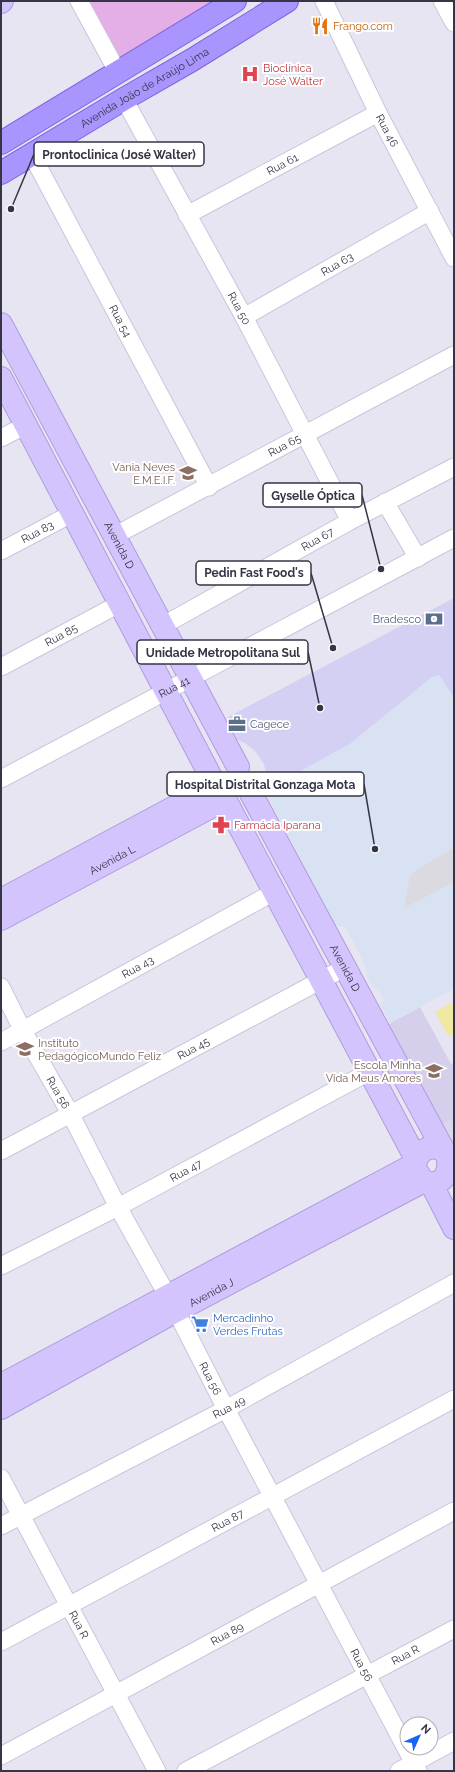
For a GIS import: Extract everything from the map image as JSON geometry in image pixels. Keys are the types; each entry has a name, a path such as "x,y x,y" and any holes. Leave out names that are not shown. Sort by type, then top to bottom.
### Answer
{"main road":[{"path":"1,143 117,71 235,1"},
{"name":"Avenida João de Araújo Lima","path":"1,173 192,60 287,1"},
{"name":"Avenida D","path":"1,324 344,968 450,1162"},
{"path":"1,378 121,603 218,792 274,892 422,1172 454,1228"},
{"path":"226,766 242,777 243,795 238,799 218,792 215,772 220,768 226,766"},
{"name":"Avenida L","path":"1,900 218,792"},
{"name":"Avenida L","path":"1,919 218,792"},
{"path":"436,1147 450,1162 450,1173 446,1179 440,1182 422,1172 422,1150 436,1147"},
{"name":"Avenida J","path":"1,1385 171,1303 422,1172"},
{"name":"Avenida J","path":"1,1408 171,1303"}],"street":[{"path":"79,1 117,71"},
{"name":"Rua 46","path":"324,1 378,113 454,258"},
{"path":"442,1 454,24"},
{"name":"Rua 50","path":"124,99 244,317 350,520"},
{"name":"Rua 61","path":"187,215 378,113"},
{"name":"Rua 54","path":"32,155 209,487"},
{"name":"Rua 63","path":"244,317 430,211"},
{"name":"Rua 65","path":"114,536 209,487 304,434 454,355"},
{"path":"1,438 26,425"},
{"name":"Rua 67","path":"162,626 350,520 454,467"},
{"path":"385,502 418,558"},
{"name":"Rua 83","path":"1,551 73,513"},
{"name":"Rua 41","path":"1,779 454,538"},
{"name":"Rua 85","path":"1,667 121,603"},
{"name":"Rua 43","path":"1,1042 274,892"},
{"name":"Rua 45","path":"1,1151 344,968"},
{"name":"Rua 56","path":"1,987 22,1031 70,1113 118,1207 171,1303 272,1497 320,1584 368,1676 410,1768"},
{"name":"Rua 47","path":"1,1266 118,1207 369,1072"},
{"name":"Rua 49","path":"1,1526 226,1409 454,1283"},
{"name":"Rua 87","path":"1,1642 454,1399"},
{"name":"Rua R","path":"1,1478 157,1771"},
{"name":"Rua 89","path":"1,1756 454,1511"},
{"name":"Rua R","path":"186,1771 368,1676 454,1629"},
{"path":"410,1768 454,1741"}],"shaded area":[{"path":"79,1 222,1 121,61"},
{"path":"454,598 454,698 439,675 431,678 350,744 265,791 267,778 264,764 255,751 245,743 237,740 226,718"},
{"path":"438,675 454,698 454,989 390,1023 380,1005 384,1000 381,993 368,979 364,962 345,927 335,925 265,791 350,744 431,678"},
{"path":"452,849 454,853 454,882 404,908 410,876 415,871"},
{"path":"451,1003 454,1009 454,1033 448,1036 435,1012"},
{"name":"Escola Minha Vida Meus Amores","path":"420,1007 451,1064 454,1063 454,1118 442,1124 389,1024"},
{"path":"454,1118 454,1145 442,1124"}],"place":[{"name":"Frango.com","path":"320,26"},
{"name":"Bioclínica José Walter","path":"250,74"},
{"name":"Prontoclinica (José Walter)","path":"11,209"},
{"name":"Vania Neves E.M.E.I.F.","path":"188,473"},
{"name":"Gyselle Óptica","path":"381,569"},
{"name":"Bradesco","path":"434,619"},
{"name":"Pedin Fast Food's","path":"333,648"},
{"name":"Unidade Metropolitana Sul","path":"320,708"},
{"name":"Cagece","path":"237,724"},
{"name":"Farmácia Iparana","path":"221,825"},
{"name":"Hospital Distrital Gonzaga Mota","path":"375,849"},
{"name":"Instituto PedagógicoMundo Feliz","path":"25,1049"},
{"name":"Escola Minha Vida Meus Amores","path":"434,1071"},
{"name":"Mercadinho Verdes Frutas","path":"200,1324"}]}
